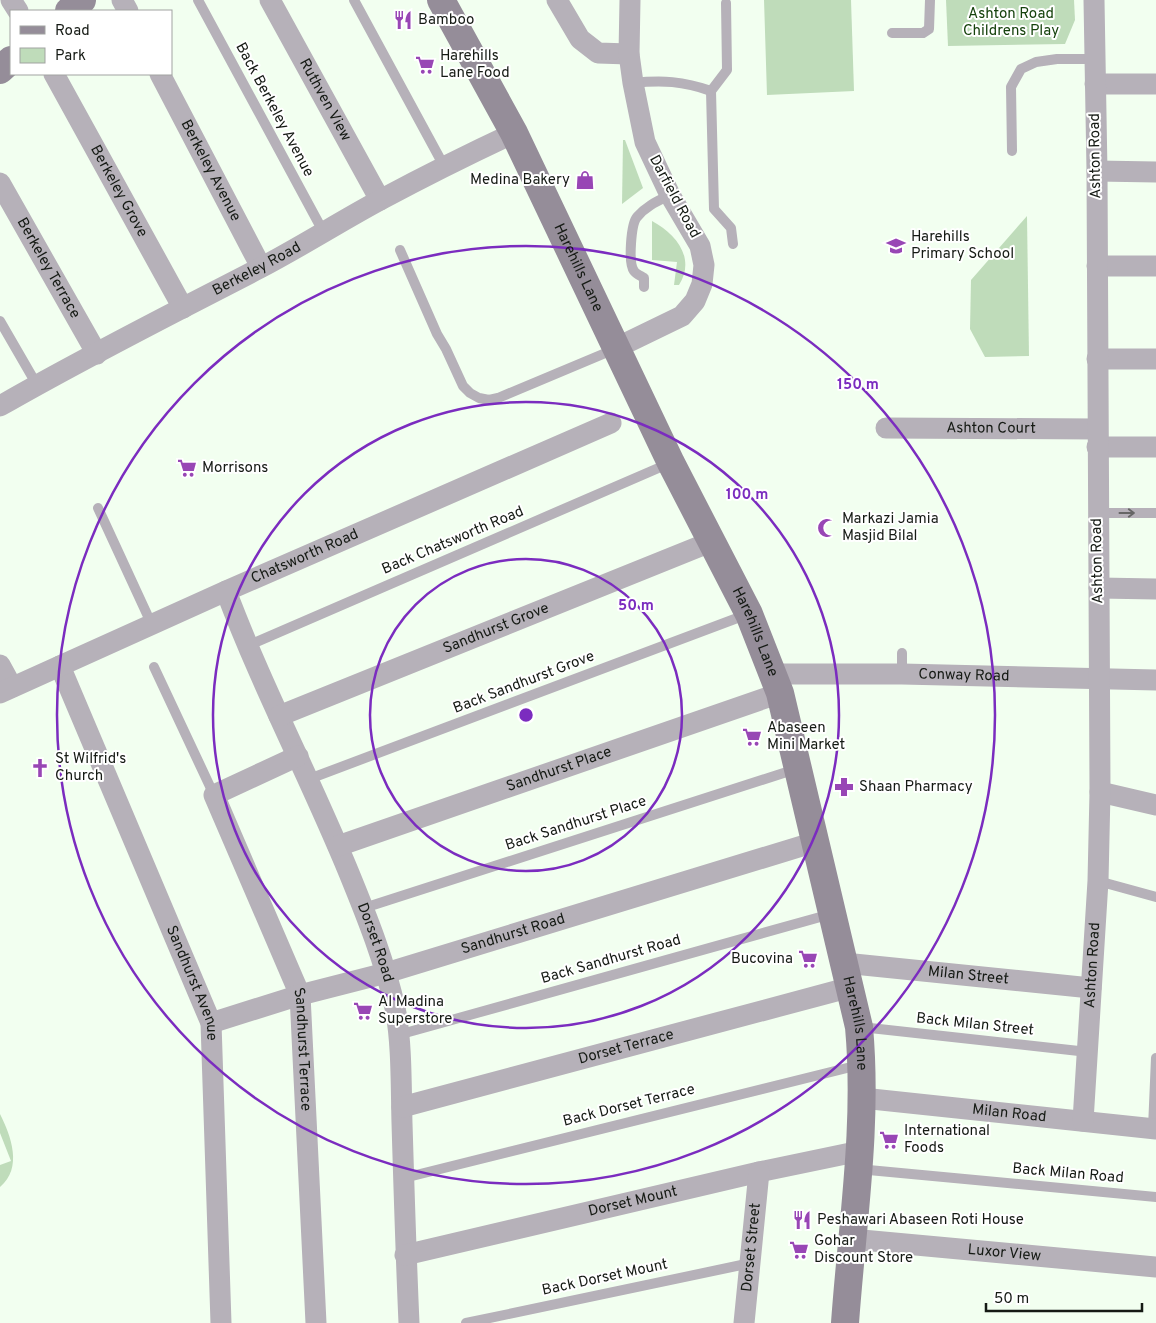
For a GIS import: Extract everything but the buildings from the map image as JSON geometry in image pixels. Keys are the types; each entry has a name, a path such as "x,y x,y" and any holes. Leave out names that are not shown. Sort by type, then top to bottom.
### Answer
{"main road":[{"path":"70,10 82,0"},
{"name":"Harehills Lane","path":"441,0 514,133 671,463 749,614 776,684 848,975 859,1027 862,1064 859,1160 844,1323"},
{"path":"0,70 10,61"}],"street":[{"name":"Ruthven View","path":"270,0 380,200"},
{"path":"557,0 580,39 598,53 629,54"},
{"name":"Darfield Road","path":"616,348 682,316 695,301 702,284 704,265 700,246 670,195 645,142 629,54 630,0"},
{"name":"Ashton Road","path":"1083,1121 1098,881 1100,792 1094,0"},
{"name":"Berkeley Grove","path":"55,75 183,308"},
{"name":"Berkeley Avenue","path":"161,75 262,267"},
{"path":"1096,84 1156,84"},
{"name":"Berkeley Road","path":"0,406 37,384 262,267 444,166 514,133"},
{"path":"1096,171 1156,172"},
{"name":"Berkeley Terrace","path":"0,183 96,354"},
{"path":"1097,266 1156,266"},
{"path":"1097,359 1156,359"},
{"name":"Chatsworth Road","path":"6,690 226,591 611,423"},
{"name":"Ashton Court","path":"886,428 1097,438 1156,447"},
{"name":"Sandhurst Grove","path":"279,716 713,542"},
{"path":"1099,588 1156,588"},
{"name":"Dorset Road","path":"226,591 247,646 309,780 364,908 386,973 395,1010 398,1035 409,1323"},
{"name":"Conway Road","path":"776,684 902,663 1099,679 1156,680"},
{"path":"0,665 6,690"},
{"name":"Sandhurst Avenue","path":"60,666 211,1023 221,1323"},
{"name":"Sandhurst Place","path":"338,846 776,684"},
{"path":"214,795 298,756"},
{"path":"1100,792 1156,805"},
{"name":"Sandhurst Terrace","path":"214,795 300,995 316,1323"},
{"name":"Sandhurst Road","path":"211,1023 300,995 386,973 815,842"},
{"name":"Milan Street","path":"848,975 1092,988"},
{"name":"Dorset Terrace","path":"402,1107 848,975"},
{"name":"Milan Road","path":"862,1098 1154,1128"},
{"name":"Dorset Mount","path":"406,1255 760,1172 859,1160"},
{"name":"Dorset Street","path":"744,1323 760,1172"},
{"name":"Luxor View","path":"851,1239 1156,1267"}],"lane":[{"name":"Back Berkeley Avenue","path":"198,0 324,233"},
{"path":"354,0 444,166"},
{"path":"892,34 923,33 929,28 930,0"},
{"path":"726,3 727,70 711,91 714,209 731,228 733,244"},
{"path":"1012,151 1011,87 1021,69 1036,62 1095,59"},
{"path":"633,83 664,80 693,84 711,91"},
{"path":"644,287 644,278 634,271 631,263 632,233 635,219 646,208 670,195"},
{"path":"400,250 437,334 463,386 479,398 489,400 498,398 616,348"},
{"path":"0,321 37,384"},
{"name":"Back Chatsworth Road","path":"247,646 671,463"},
{"path":"98,508 152,625"},
{"path":"1098,513 1156,513"},
{"name":"Back Sandhurst Grove","path":"309,780 749,614"},
{"name":"Sandhurst Terrace","path":"154,667 214,795"},
{"name":"Back Sandhurst Place","path":"364,908 797,768"},
{"path":"1098,881 1156,897"},
{"name":"Back Sandhurst Road","path":"398,1035 832,914"},
{"name":"Back Milan Street","path":"859,1027 1088,1052"},
{"path":"1154,1128 1156,1058"},
{"name":"Back Dorset Terrace","path":"404,1178 862,1064"},
{"name":"Back Milan Road","path":"859,1160 1156,1197"},
{"name":"Back Dorset Mount","path":"466,1323 751,1262"}],"green space":[{"path":"764,0 851,0 854,91 767,95"},
{"name":"Ashton Road Childrens Play","path":"946,0 1074,0 1075,20 1065,44 948,46"},
{"path":"623,140 625,140 643,188 622,204"},
{"path":"1027,216 1029,356 985,357 970,329 971,280"},
{"path":"652,221 669,233 681,248 685,265 684,275 679,285 674,285 677,262 652,260"},
{"path":"0,1114 11,1142 13,1161 7,1179 0,1187 0,1165 11,1161 0,1133"}],"place":[{"name":"Bamboo","path":"403,20"},
{"name":"Harehills Lane Food","path":"425,65"},
{"name":"Medina Bakery","path":"585,180"},
{"name":"Harehills Primary School","path":"896,246"},
{"name":"Morrisons","path":"187,468"},
{"name":"Markazi Jamia Masjid Bilal","path":"827,528"},
{"name":"Abaseen Mini Market","path":"752,737"},
{"name":"St Wilfrid's Church","path":"40,768"},
{"name":"Shaan Pharmacy","path":"844,787"},
{"name":"Bucovina","path":"808,959"},
{"name":"Al Madina Superstore","path":"363,1011"},
{"name":"International Foods","path":"889,1140"},
{"name":"Peshawari Abaseen Roti House","path":"802,1220"},
{"name":"Gohar Discount Store","path":"799,1250"}]}
